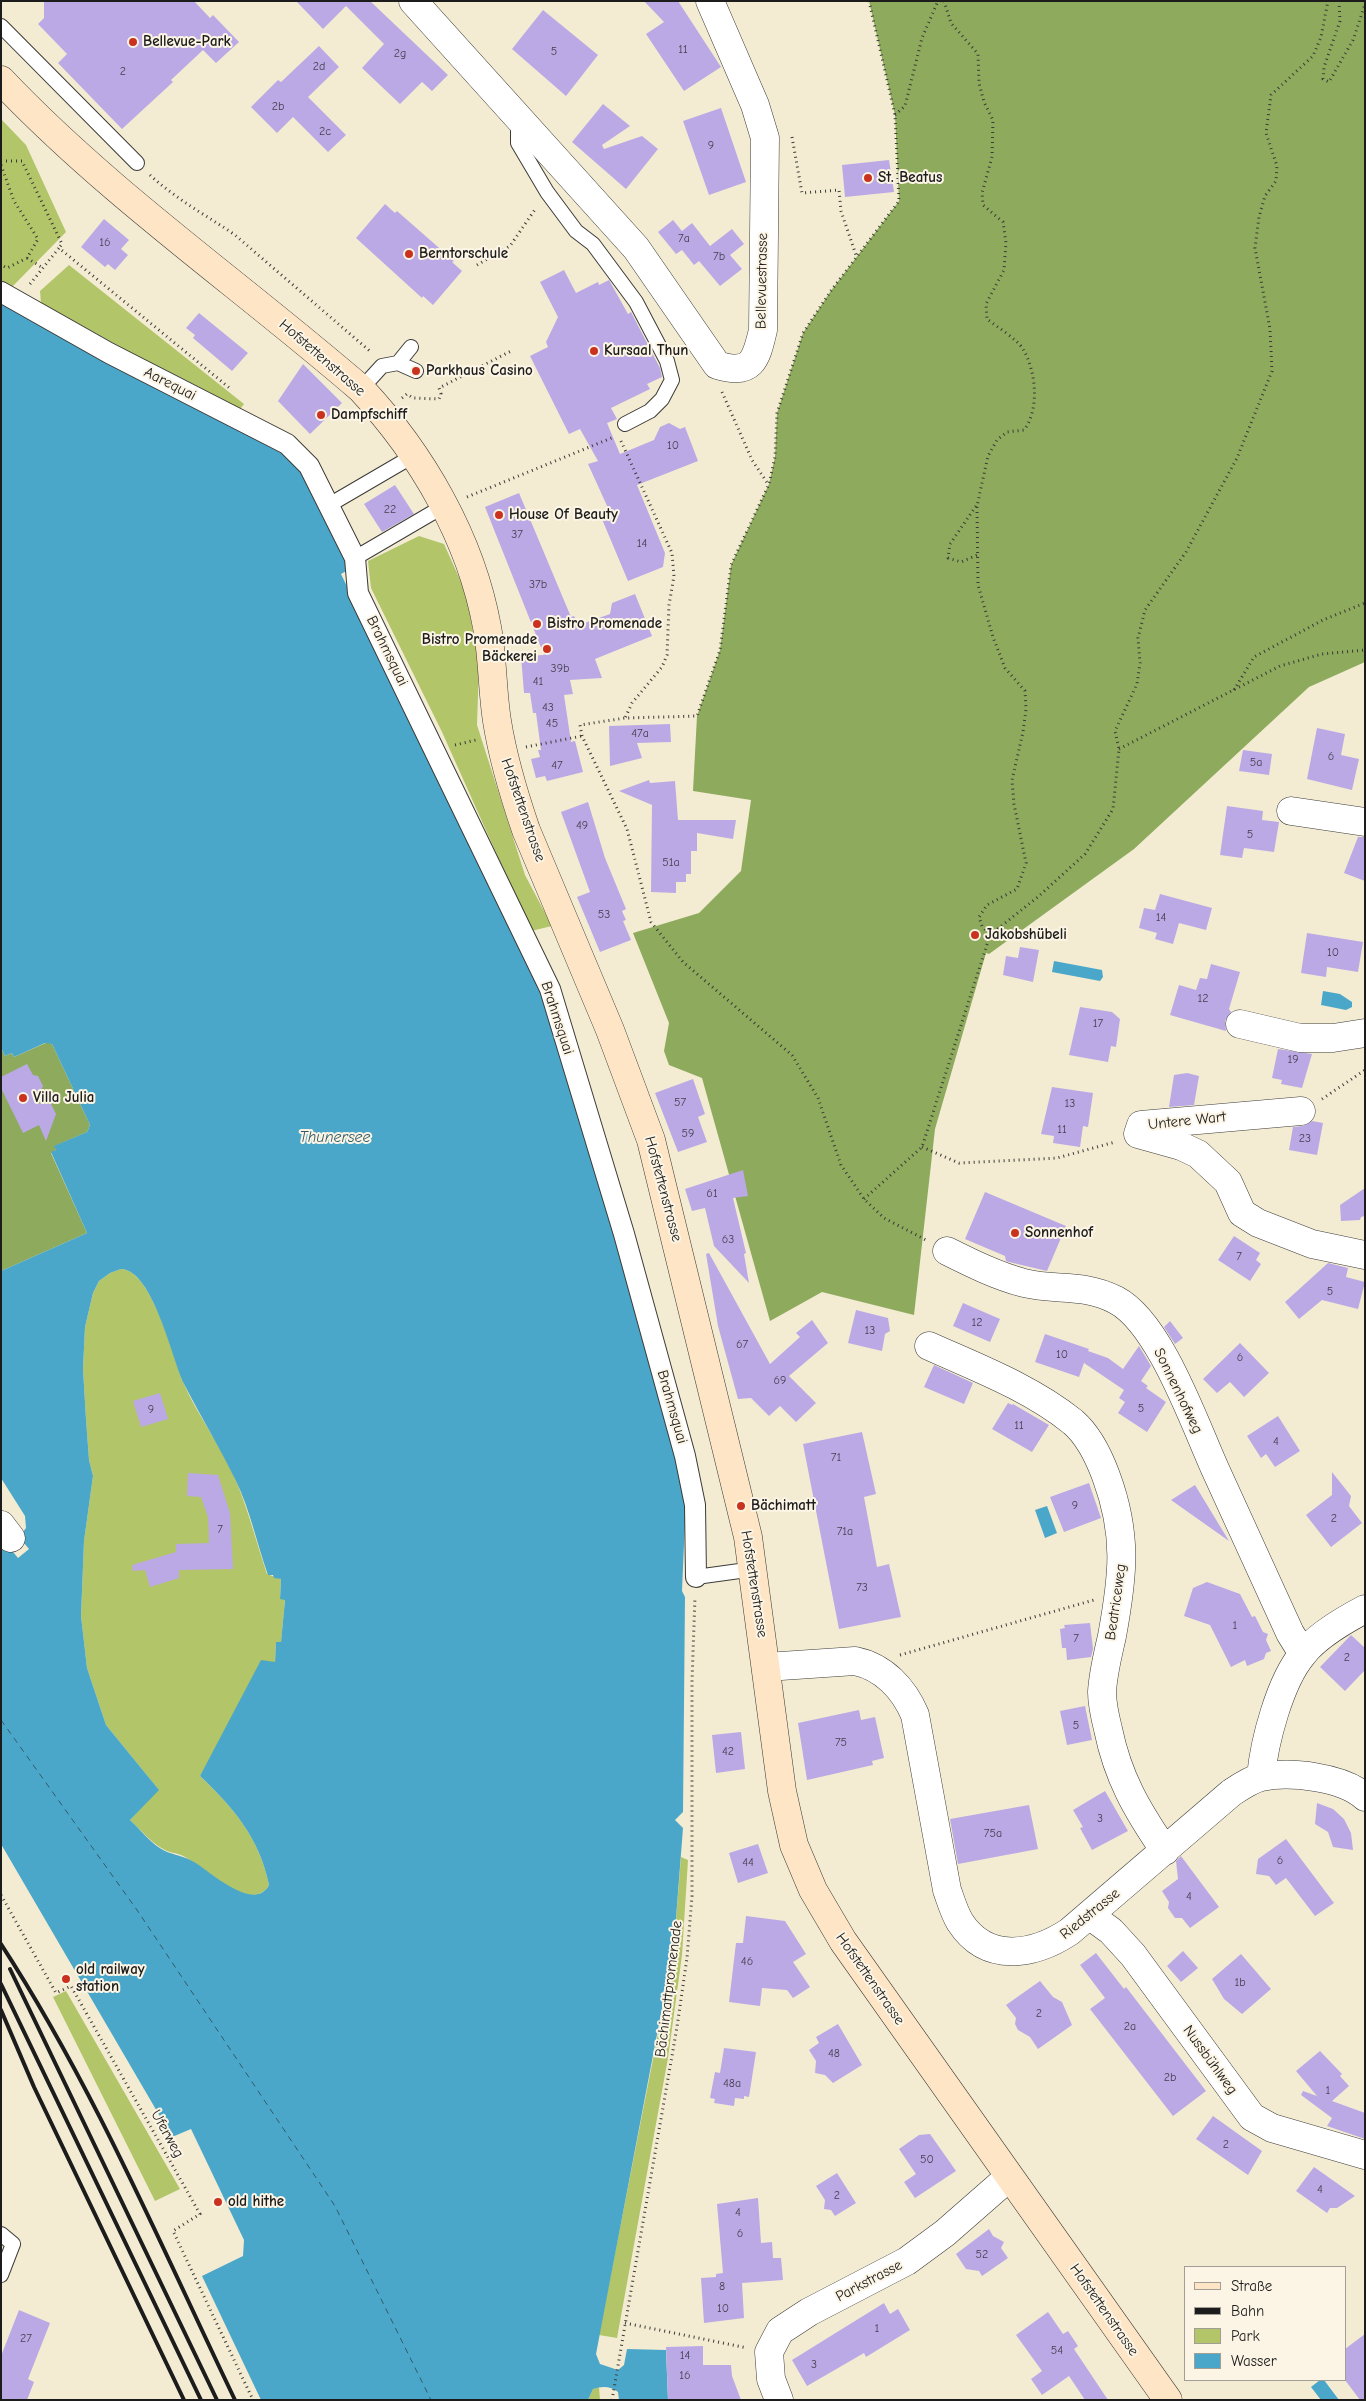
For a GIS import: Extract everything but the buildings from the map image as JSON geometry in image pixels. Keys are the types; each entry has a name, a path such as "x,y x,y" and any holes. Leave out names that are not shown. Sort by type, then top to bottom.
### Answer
{"main road":[{"name":"Hofstettenstrasse","path":"1,80 33,113 115,187 361,389 384,416 412,456 453,503 488,628 496,719 513,792 526,830 627,1073 651,1140 738,1492 754,1569 782,1791 794,1845 802,1869 843,1941 1168,2400"}],"street":[{"path":"412,1 636,248 717,365"},
{"name":"Bellevuestrasse","path":"710,1 755,105 765,138 763,330 757,356 749,366 740,369 717,365"},
{"name":"Aarequai","path":"9,296 109,353 287,444 309,466 326,499"},
{"name":"Brahmsquai","path":"326,499 355,558 358,593 550,989 624,1234 685,1456 695,1505 696,1577"},
{"path":"1291,811 1365,822"},
{"path":"1240,1024 1300,1038 1333,1038 1365,1033"},
{"name":"Untere Wart","path":"1301,1111 1141,1125 1138,1134 1181,1146 1198,1154 1228,1182 1234,1200 1242,1214 1258,1223 1312,1244 1365,1255"},
{"name":"Sonnenhofweg","path":"947,1251 986,1269 1025,1283 1084,1288 1117,1301 1130,1310 1149,1332 1180,1388 1286,1624 1302,1654"},
{"name":"Beatriceweg","path":"929,1346 1041,1400 1074,1423 1089,1442 1107,1478 1117,1516 1123,1558 1120,1592 1104,1675 1102,1692 1104,1709 1120,1775 1134,1805 1165,1851"},
{"path":"1261,1777 1265,1744 1280,1697 1302,1654 1343,1620 1365,1608"},
{"name":"Riedstrasse","path":"766,1667 839,1661 868,1664 887,1676 902,1691 915,1715 947,1890 955,1914 969,1933 996,1950 1017,1953 1051,1944 1089,1915 1231,1793 1261,1777 1306,1776 1342,1784 1365,1797"},
{"name":"Nussbühlweg","path":"1089,1915 1110,1931 1133,1955 1252,2117 1272,2128 1365,2155"},
{"name":"Parkstrasse","path":"778,2400 771,2379 770,2352 780,2331 809,2312 907,2261 945,2233 1010,2177"}],"lane":[{"path":"1,26 137,163"},
{"path":"518,116 518,143 547,192 576,231 598,250 636,302 667,361 672,380 662,399 650,411 625,424"},
{"path":"398,363 411,347"},
{"path":"361,389 382,366 398,363 416,370"},
{"path":"326,499 412,456"},
{"path":"355,558 453,503"},
{"path":"696,1577 754,1569"},
{"path":"1,2234 13,2244 1,2275"}],"path":[{"path":"869,1 895,115 899,201 830,292 803,333 777,412 775,457 769,484 731,565 720,650 697,716 625,718 580,725 582,736 627,829 651,922 683,962 792,1055 818,1098 841,1165 864,1198 884,1218 947,1251"},
{"path":"895,115 905,106 922,38 938,1"},
{"path":"944,1 951,23 978,54 979,83 984,102 993,120 992,157 982,199 983,205 1003,222 1006,243 1004,270 986,304 987,319 1022,347 1032,374 1034,403 1031,421 1024,430 1007,432 997,440 988,456 977,506 978,585 993,637 1005,668 1025,691 1026,709 1019,758 1012,780 1014,804 1026,863 1017,890 987,905 980,917 982,926 990,935"},
{"path":"864,1198 922,1147 990,935 1039,896 1085,854 1113,809 1119,750 1115,730 1137,684 1140,663 1138,638 1145,610 1186,552 1237,458 1272,371 1270,329 1255,248 1259,217 1265,196 1276,181 1277,166 1266,133 1271,95 1313,56 1321,37 1328,1"},
{"path":"1339,1 1340,21 1324,68 1323,79 1328,82 1353,40 1365,4"},
{"path":"791,134 802,193 839,190 841,211 857,258"},
{"path":"1,161 22,161 62,244 43,268 9,296"},
{"path":"137,163 186,205 235,235 369,351"},
{"path":"1,165 14,201 38,239 27,258 7,268 1,265"},
{"path":"477,265 510,246 547,192"},
{"path":"59,248 236,392"},
{"path":"27,258 43,268"},
{"path":"407,394 413,398 439,399 442,394 440,388 512,350"},
{"path":"717,365 722,392 752,460 769,484"},
{"path":"453,503 618,435 672,553 674,576 667,655 662,667 632,703 625,718"},
{"path":"977,506 950,544 948,558 961,562 977,555"},
{"path":"1233,690 1254,657 1323,620 1365,603"},
{"path":"1119,750 1280,666 1322,654 1365,650"},
{"path":"524,748 582,736"},
{"path":"1301,1111 1365,1070"},
{"path":"922,1147 959,1163 1010,1161 1057,1158 1099,1148 1138,1134"},
{"name":"Bächimattpromenade","path":"612,2400 669,2076 687,1958 692,1896 692,1681 696,1577"},
{"path":"868,1664 1120,1592"},
{"name":"Uferweg","path":"1,1895 56,1993 71,1986 200,2214 173,2231 253,2400"},
{"path":"625,2322 770,2352"}],"green space":[{"path":"869,1 1365,1 1365,662 1309,687 1134,849 989,954 986,953 935,1129 914,1315 822,1292 770,1321 702,1078 669,1065 664,1051 669,1023 633,933 699,913 741,871 751,800 693,791 697,716 720,650 731,565 769,484 775,457 777,413 803,333 830,292 899,201 895,115"},
{"path":"1,119 26,145 66,232 12,287 1,281"},
{"path":"69,265 244,404 238,412 41,303 40,291"},
{"path":"419,536 444,544 466,593 479,664 477,725 525,875 552,926 531,931 442,732 371,588 368,561"},
{"path":"48,1042 52,1044 90,1125 87,1132 55,1146 56,1150 51,1153 87,1233 1,1271 1,1048 5,1056 12,1053 14,1057"},
{"path":"121,1269 132,1273 152,1299 160,1316 183,1382 225,1457 237,1483 267,1574 281,1579 280,1598 285,1599 281,1643 276,1642 275,1662 200,1776 234,1812 252,1838 265,1868 269,1885 261,1893 251,1895 227,1885 192,1861 160,1847 130,1820 158,1789 106,1725 87,1668 81,1616 84,1541 93,1476 89,1460 83,1369 85,1327 93,1293 99,1281 110,1273"},
{"path":"681,1857 688,1860 682,1955 668,2058 617,2338 599,2335 673,1957"},
{"path":"66,1991 180,2189 155,2201 53,1997"},
{"path":"599,2387 600,2400 588,2400 593,2389"}],"water":[{"name":"Thunersee","path":"1,302 298,462 350,569 341,574 520,943 544,1002 581,1113 686,1497 682,1591 685,1597 683,1812 675,1820 683,1828 673,1957 662,2003 596,2354 600,2364 618,2370 624,2365 627,2349 666,2350 668,2400 619,2400 618,2392 603,2387 593,2389 588,2400 261,2400 202,2276 243,2256 244,2240 191,2129 172,2137 1,1844 1,1544 9,1547 18,1558 29,1549 19,1537 26,1528 25,1516 1,1478 1,1271 87,1233 51,1152 56,1150 54,1146 87,1132 90,1125 52,1044 45,1043 14,1057 12,1053 5,1056 1,1048","holes":["121,1269 132,1273 143,1284 152,1299 184,1384 241,1492 268,1575 281,1579 280,1599 285,1600 281,1642 276,1642 275,1662 261,1660 200,1776 244,1825 259,1853 269,1885 262,1892 253,1895 232,1888 187,1858 160,1848 130,1820 159,1790 106,1725 87,1668 81,1616 84,1541 93,1476 89,1460 83,1369 85,1327 93,1293 99,1281 110,1273"]},
{"path":"1054,961 1102,970 1103,977 1100,981 1052,972"},
{"path":"1323,991 1340,994 1352,1002 1352,1007 1346,1010 1321,1005"},
{"path":"1047,1506 1057,1533 1045,1538 1035,1510"},
{"path":"1319,2381 1325,2381 1339,2400 1321,2400 1311,2387"}],"ferry route":[{"path":"1,1720 137,1910 335,2206 431,2400"}],"railway":[{"path":"1,1944 35,1998 96,2111 153,2226 235,2400"},
{"path":"10,1969 217,2400"},
{"path":"1,1984 201,2400"},
{"path":"1,2010 34,2087 184,2400"}],"place":[{"name":"Bellevue-Park","path":"133,42"},
{"name":"St. Beatus","path":"868,178"},
{"name":"Berntorschule","path":"409,254"},
{"name":"Kursaal Thun","path":"594,351"},
{"name":"Parkhaus Casino","path":"416,371"},
{"name":"Dampfschiff","path":"321,415"},
{"name":"House Of Beauty","path":"499,515"},
{"name":"Bistro Promenade","path":"537,624"},
{"name":"Bistro Promenade Bäckerei","path":"547,649"},
{"name":"Jakobshübeli","path":"975,935"},
{"name":"Villa Julia","path":"23,1098"},
{"name":"Sonnenhof","path":"1015,1233"},
{"name":"Bächimatt","path":"741,1506"},
{"name":"old railway station","path":"66,1979"},
{"name":"old hithe","path":"218,2202"}]}
